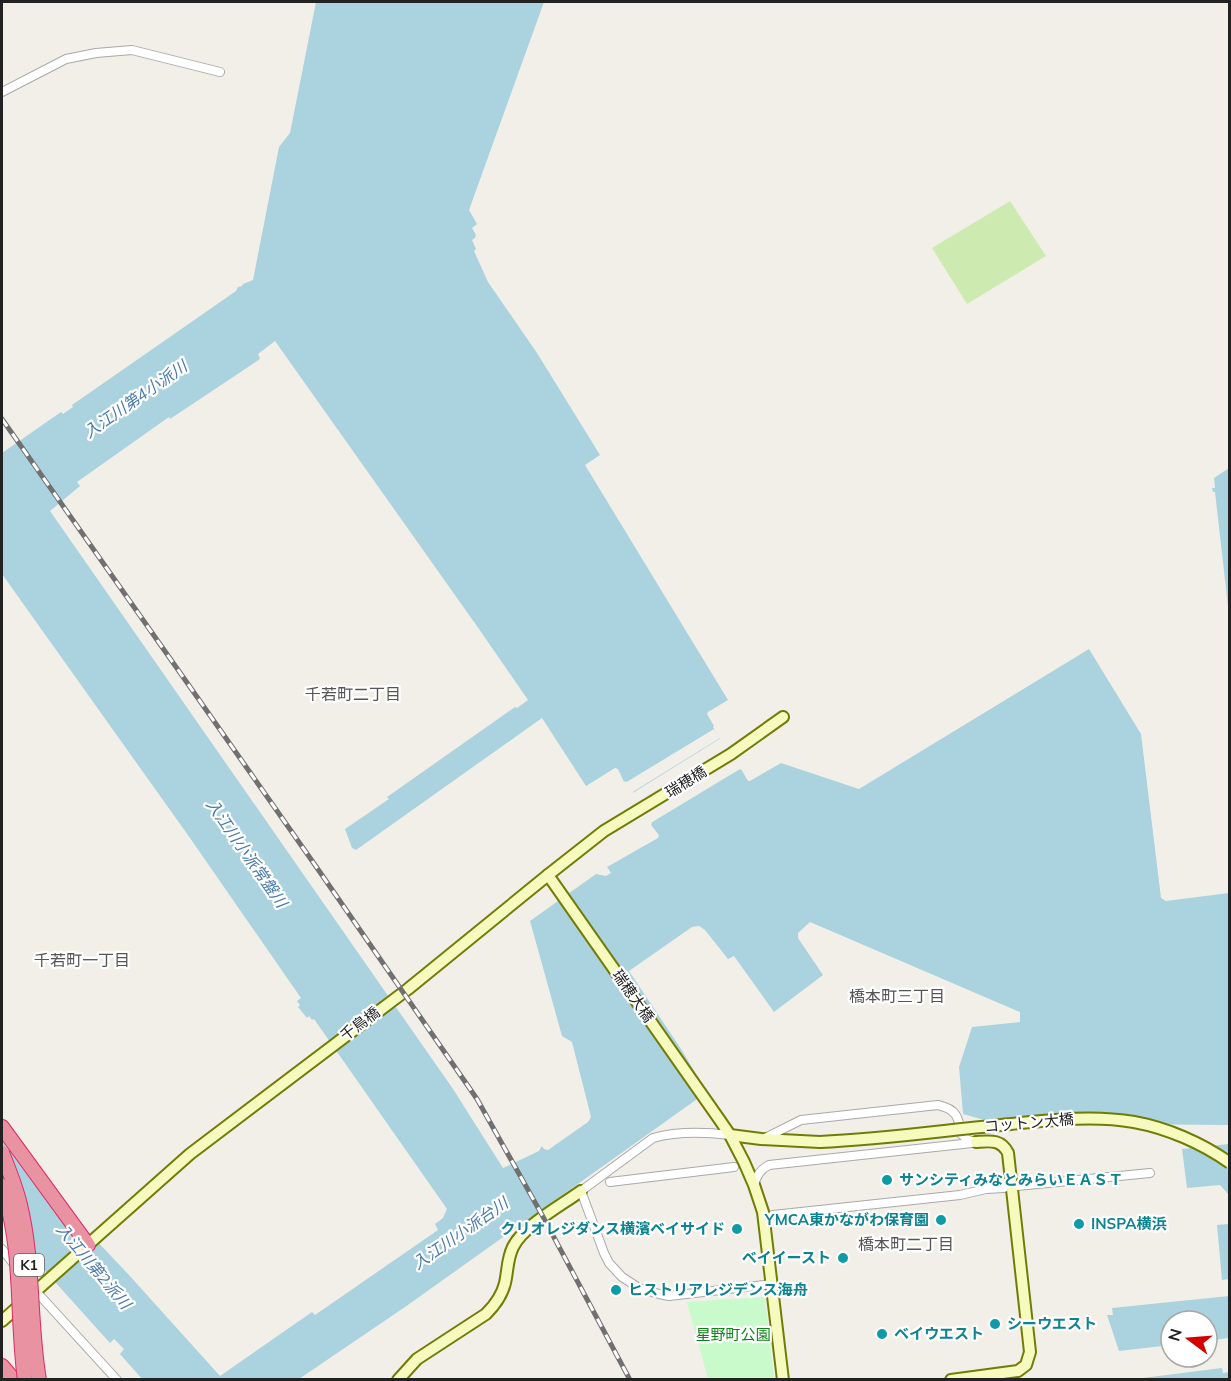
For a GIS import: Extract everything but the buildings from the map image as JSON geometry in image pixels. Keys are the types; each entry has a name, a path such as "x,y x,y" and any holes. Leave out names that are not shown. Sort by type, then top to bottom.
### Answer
{"highway":[{"path":"2,1127 88,1245"},
{"name":"K1","path":"2,1153 16,1188 24,1224 39,1380"},
{"name":"K1","path":"2,1186 15,1247 25,1380"},
{"path":"2,1366 14,1380"}],"street":[{"path":"2,92 66,59 96,52 132,50 220,72"},
{"name":"瑞穂橋","path":"548,875 604,831 730,754 783,717"},
{"name":"瑞穂大橋","path":"548,875 730,1134"},
{"name":"千鳥橋","path":"2,1321 190,1154 445,960 548,875"},
{"path":"761,1139 801,1120 938,1105 948,1107 955,1113 959,1121 960,1134 976,1142"},
{"name":"コットン大橋","path":"730,1134 761,1139 855,1141 1051,1120 1086,1119 1134,1122 1157,1128 1178,1135 1230,1163"},
{"path":"398,1380 417,1359 486,1314 496,1302 505,1284 509,1254 517,1239 539,1220 653,1138 699,1132 730,1134 754,1185 763,1212 783,1380"},
{"path":"949,1145 960,1134"},
{"path":"754,1185 756,1176 769,1165 976,1142 996,1141 1004,1146 1008,1153 1030,1352 1026,1365 1018,1371 951,1380"},
{"path":"610,1182 734,1167"},
{"path":"1017,1186 1150,1173"},
{"path":"773,1215 960,1195 986,1189 1004,1188"},
{"path":"581,1191 606,1258 622,1277 639,1288 669,1296 772,1284"},
{"path":"2,1249 36,1291 117,1380"}],"green space":[{"path":"1010,201 1046,256 967,304 932,248"},
{"name":"星野町公園","path":"765,1297 774,1379 708,1379 687,1302"}],"water":[{"path":"316,2 544,2 469,210 477,224 472,228 476,235 472,240 476,249 474,251 488,282 537,353 600,455 585,465 728,700 707,714 738,770 741,769 750,781 781,763 859,789 1089,649 1141,734 1161,898 1166,901 1229,893 1229,1125 995,1123 963,1114 959,1067 972,1027 1020,1022 1020,1012 810,922 798,933 798,938 823,975 774,1012 734,956 728,959 705,930 699,926 692,927 629,971 707,1092 405,1307 299,1379 142,1379 120,1354 124,1349 114,1339 110,1343 37,1262 2,1206 2,1117 75,1218 220,1376 312,1312 315,1315 438,1230 435,1224 443,1218 447,1209 314,1019 312,1020 309,1016 307,1018 298,1007 300,1005 297,1001 301,998 2,574 2,453 61,412 63,414 73,407 72,405 236,291 238,287 253,280 279,147 290,133","holes":["275,341 528,700 387,797 389,799 345,829 352,848 356,850 542,718 586,786 615,768 618,769 659,835 658,838 607,867 611,873 606,876 596,874 530,921 562,1036 572,1042 591,1117 588,1122 548,1150 542,1146 539,1151 503,1168 453,1089 50,511 80,486 77,482 169,417 170,419 260,359 258,354"]},
{"path":"1229,468 1229,615 1215,492 1212,488 1215,488 1214,478"},
{"path":"1229,1144 1229,1157 1225,1152 1218,1157 1219,1162 1223,1164 1229,1161 1229,1195 1220,1185 1187,1188 1182,1149"},
{"path":"1229,1224 1229,1279 1222,1280 1217,1225"},
{"path":"1229,1296 1229,1338 1219,1339 1219,1309 1159,1309 1159,1346 1119,1351 1107,1315 1113,1315 1112,1308"},
{"path":"1222,1368 1223,1373 1229,1372 1229,1379 1135,1379 1219,1369"}],"pier":[{"path":"714,729 720,738 631,793 625,783"},
{"path":"721,738 740,769 649,824 631,794"}],"railway":[{"path":"2,419 477,1099 630,1380"}],"place":[{"name":"サンシティみなとみらいＥＡＳＴ","path":"887,1180"},
{"name":"YMCA東かながわ保育園","path":"941,1220"},
{"name":"INSPA横浜","path":"1079,1224"},
{"name":"クリオレジダンス横濱ベイサイド","path":"737,1229"},
{"name":"ベイイースト","path":"843,1258"},
{"name":"ヒストリアレジデンス海舟","path":"616,1290"},
{"name":"シーウエスト","path":"995,1324"},
{"name":"ベイウエスト","path":"882,1334"}],"district":[{"name":"千若町二丁目","path":"353,694"},
{"name":"千若町一丁目","path":"82,960"},
{"name":"橋本町三丁目","path":"897,996"},
{"name":"橋本町二丁目","path":"906,1244"}],"water label":[{"name":"入江川第4小派川","path":"135,399"},
{"name":"入江川小派常盤川","path":"247,853"},
{"name":"入江川小派台川","path":"460,1233"},
{"name":"入江川第2派川","path":"94,1266"}]}
